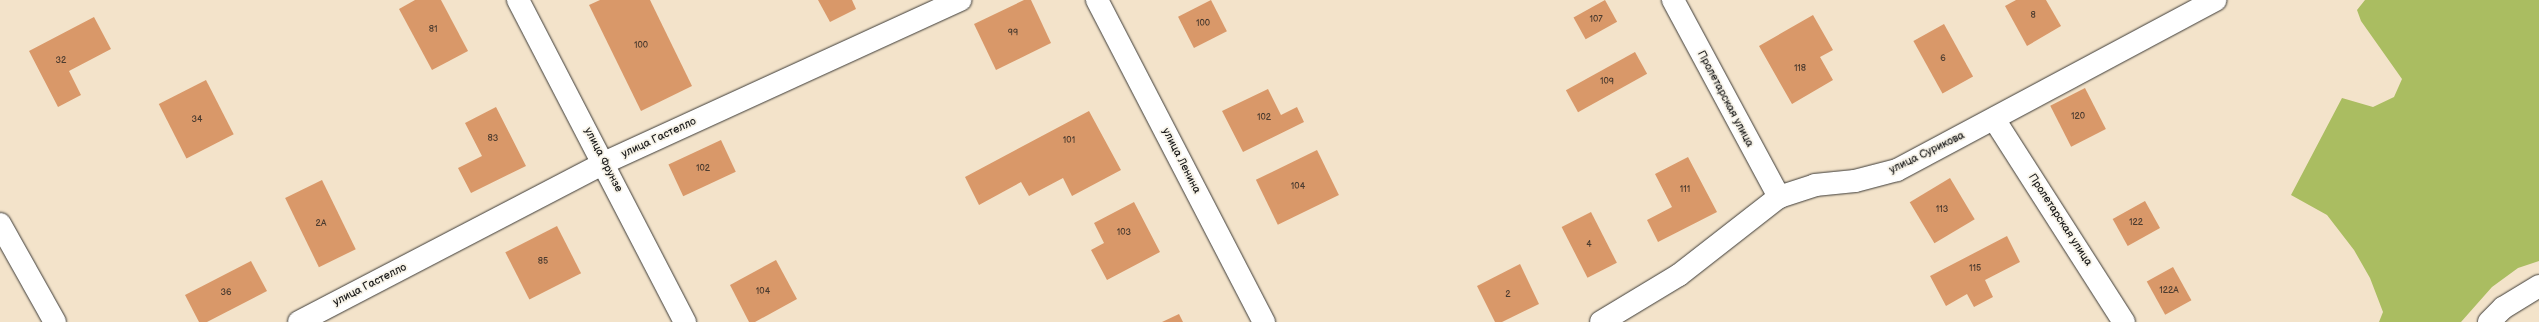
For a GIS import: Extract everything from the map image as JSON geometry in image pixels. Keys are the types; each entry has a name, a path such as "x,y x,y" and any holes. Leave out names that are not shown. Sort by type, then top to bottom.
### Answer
{"street":[{"name":"улица Фрунзе","path":"518,0 604,163 685,322"},
{"name":"улица Гастелло","path":"299,322 604,163 960,0"},
{"name":"улица Ленина","path":"1097,0 1264,322"},
{"name":"Пролетарская улица","path":"1672,0 1779,197"},
{"name":"улица Сурикова","path":"1601,322 1679,275 1779,197 1815,185 1855,181 1897,170 2215,0"},
{"name":"Пролетарская улица","path":"1994,119 2124,322"},
{"path":"0,224 55,322"},
{"path":"2489,322 2503,308 2539,286"}],"green space":[{"path":"2365,0 2539,0 2539,261 2518,268 2492,287 2461,322 2379,322 2383,312 2370,278 2354,250 2327,215 2291,195 2342,98 2373,107 2394,97 2402,79 2361,21 2357,10"}],"building":[{"path":"415,0 441,0 468,51 432,70 399,9"},
{"path":"600,0 650,0 692,86 641,111 589,5"},
{"path":"818,0 852,0 856,9 830,22"},
{"path":"1024,0 1031,0 1051,43 996,70 974,24"},
{"path":"1211,0 1227,31 1194,48 1178,17"},
{"path":"1605,0 1617,22 1586,39 1574,17"},
{"path":"2016,0 2046,0 2061,26 2027,46 2005,6"},
{"path":"1813,15 1833,50 1820,57 1833,80 1792,104 1759,46"},
{"path":"94,17 111,49 69,71 81,95 58,107 29,51"},
{"path":"1944,24 1973,76 1942,93 1913,41"},
{"path":"1635,52 1647,74 1578,112 1566,90"},
{"path":"206,80 234,134 186,158 159,104"},
{"path":"2085,88 2106,129 2071,147 2050,106"},
{"path":"1268,89 1281,115 1297,107 1304,122 1243,152 1222,111"},
{"path":"496,107 526,166 471,193 458,168 482,156 465,123"},
{"path":"1089,111 1121,170 1072,196 1063,178 1029,196 1021,182 979,205 965,177"},
{"path":"721,140 736,172 683,196 668,165"},
{"path":"1317,150 1339,195 1278,225 1256,180"},
{"path":"1688,157 1717,212 1658,242 1647,220 1672,207 1655,174"},
{"path":"1950,178 1975,219 1934,243 1910,202"},
{"path":"322,180 356,249 319,267 285,198"},
{"path":"2145,201 2160,228 2128,246 2113,219"},
{"path":"1134,202 1160,252 1107,280 1091,250 1104,243 1094,223"},
{"path":"1591,212 1617,263 1587,278 1562,227"},
{"path":"557,226 581,273 529,300 505,252"},
{"path":"2007,236 2020,262 1985,280 1993,297 1974,307 1967,294 1946,306 1930,276"},
{"path":"776,260 797,299 755,322 749,322 730,285"},
{"path":"251,261 267,291 207,322 199,322 185,295"},
{"path":"1520,264 1539,304 1502,322 1495,322 1477,286"},
{"path":"2173,267 2191,300 2165,315 2147,282"},
{"path":"1179,314 1183,322 1162,322"}]}
